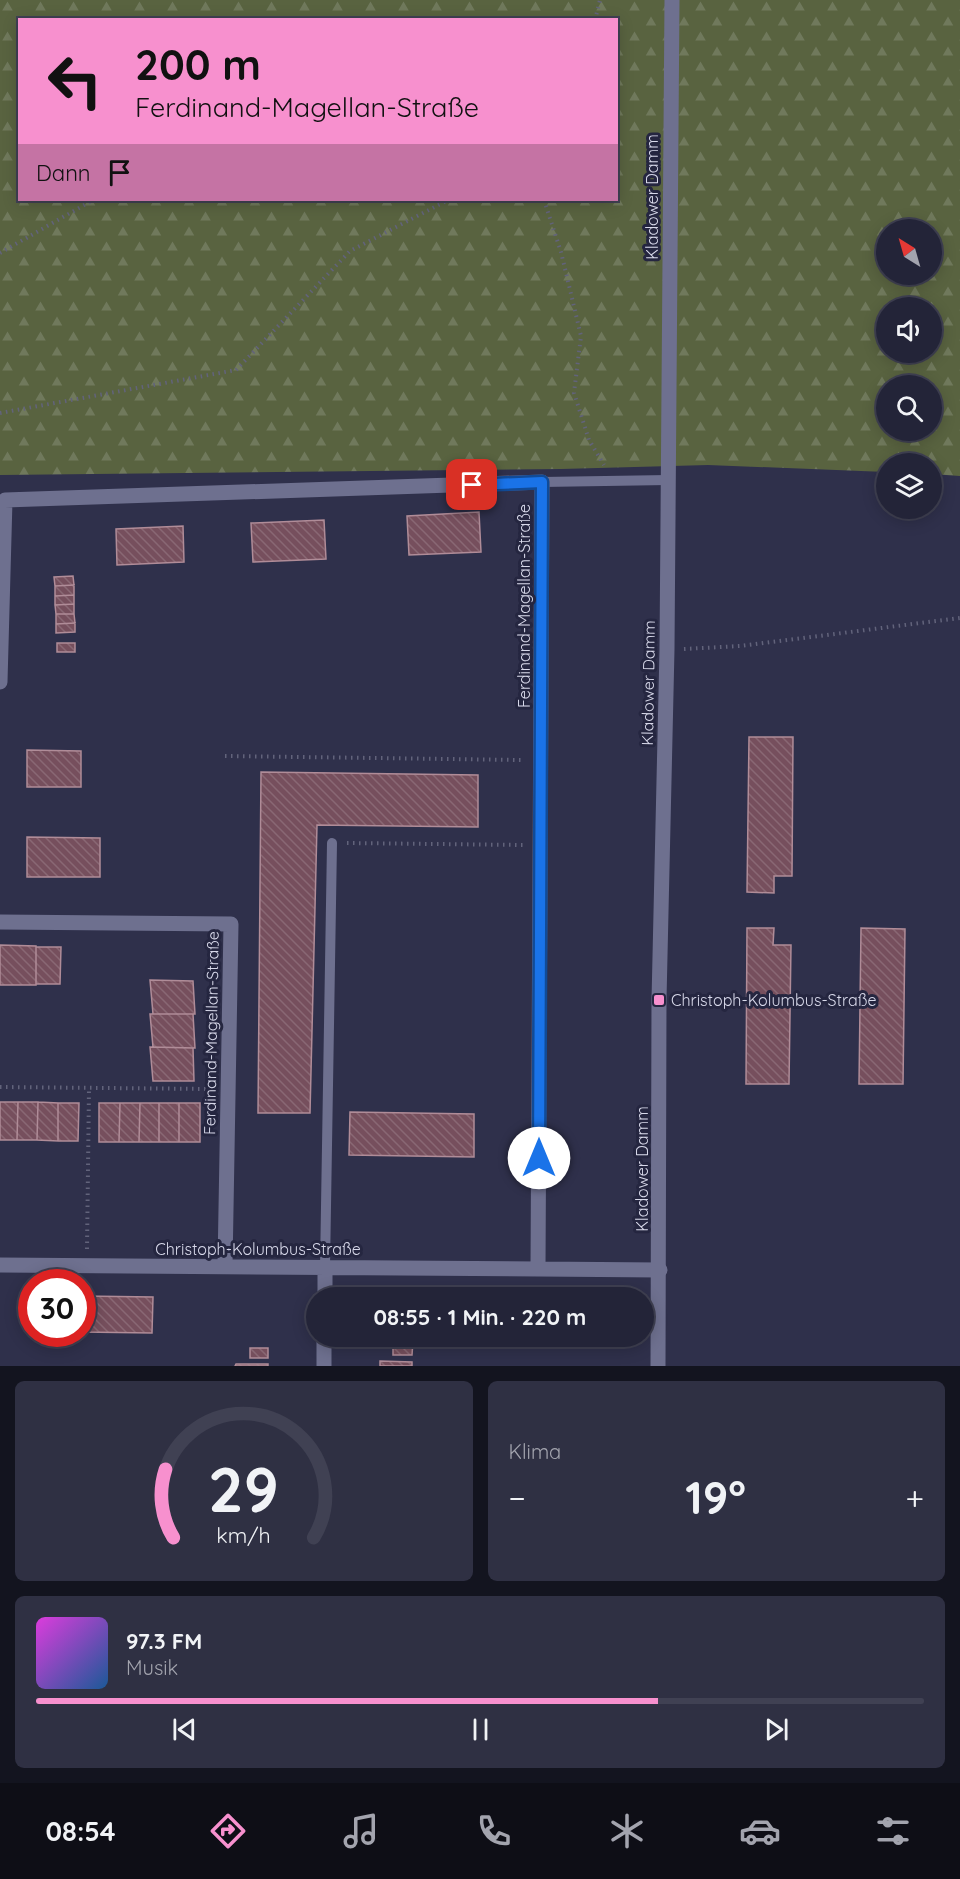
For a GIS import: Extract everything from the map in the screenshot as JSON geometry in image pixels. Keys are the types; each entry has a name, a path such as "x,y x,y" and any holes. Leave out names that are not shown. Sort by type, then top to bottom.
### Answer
{"street":[{"name":"Kladower Damm","path":"658,1366 659,1000 667,650 672,0"},
{"name":"Ferdinand-Magellan-Straße","path":"0,682 5,500 542,482 542,845 538,1269"},
{"name":"Ferdinand-Magellan-Straße","path":"0,922 231,924 225,1266"},
{"name":"Christoph-Kolumbus-Straße","path":"0,1265 660,1270"},
{"path":"325,1267 325,1287"},
{"path":"324,1347 324,1366"}],"lane":[{"path":"542,482 668,480"},
{"path":"325,1267 332,843"}],"path":[{"path":"596,18 600,0"},
{"path":"0,253 91,201"},
{"path":"0,413 236,370 350,251 446,201"},
{"path":"544,201 561,252 581,336 574,393 589,440 614,481"},
{"path":"667,650 740,646 960,618"},
{"path":"225,756 542,760"},
{"path":"332,843 542,845"},
{"path":"0,1088 218,1090"},
{"path":"87,1250 89,1088"}],"green space":[{"path":"0,0 960,0 960,476 942,475 942,453 876,453 876,472 708,465 561,469 0,475"}],"building":[{"path":"479,512 481,552 409,555 407,516"},
{"path":"324,520 326,559 253,562 251,523"},
{"path":"183,526 184,562 117,565 116,529"},
{"path":"73,576 74,585 55,586 54,577"},
{"path":"74,585 74,595 55,596 55,586"},
{"path":"74,595 74,604 55,605 55,596"},
{"path":"74,604 74,614 56,614 55,605"},
{"path":"56,614 74,614 75,623 56,624"},
{"path":"75,623 75,632 56,633 56,624"},
{"path":"57,643 75,643 75,652 57,652"},
{"path":"749,737 793,737 792,876 774,876 774,893 747,892"},
{"path":"27,750 81,751 81,787 27,787"},
{"path":"261,772 478,775 478,827 317,825 310,1113 258,1113"},
{"path":"27,837 100,838 100,877 27,877"},
{"path":"747,928 774,928 773,945 791,945 789,1084 746,1084"},
{"path":"861,928 905,929 903,1084 859,1084"},
{"path":"0,945 36,946 36,985 0,985"},
{"path":"36,947 61,947 60,984 36,984"},
{"path":"150,980 193,981 195,1014 153,1014"},
{"path":"150,1014 193,1014 195,1048 153,1047"},
{"path":"150,1047 193,1048 194,1081 153,1081"},
{"path":"0,1102 18,1102 17,1140 0,1140"},
{"path":"18,1102 38,1102 37,1140 17,1140"},
{"path":"38,1102 58,1103 58,1141 37,1140"},
{"path":"58,1103 79,1103 78,1141 58,1141"},
{"path":"99,1103 120,1103 119,1142 99,1142"},
{"path":"120,1103 140,1103 139,1142 119,1142"},
{"path":"140,1103 159,1103 159,1142 139,1142"},
{"path":"159,1103 179,1103 179,1142 159,1142"},
{"path":"179,1103 200,1103 200,1142 179,1142"},
{"path":"350,1112 474,1114 474,1157 349,1155"},
{"path":"96,1296 153,1297 152,1333 96,1332"},
{"path":"393,1347 413,1347 412,1355 393,1355"},
{"path":"250,1348 268,1348 268,1358 250,1358"},
{"path":"380,1361 412,1362 412,1366 380,1366"},
{"path":"236,1364 268,1364 268,1366 235,1366"}],"place":[{"name":"Christoph-Kolumbus-Straße","path":"659,1000"}],"route":[{"path":"472,485 542,482 539,1158"}]}
